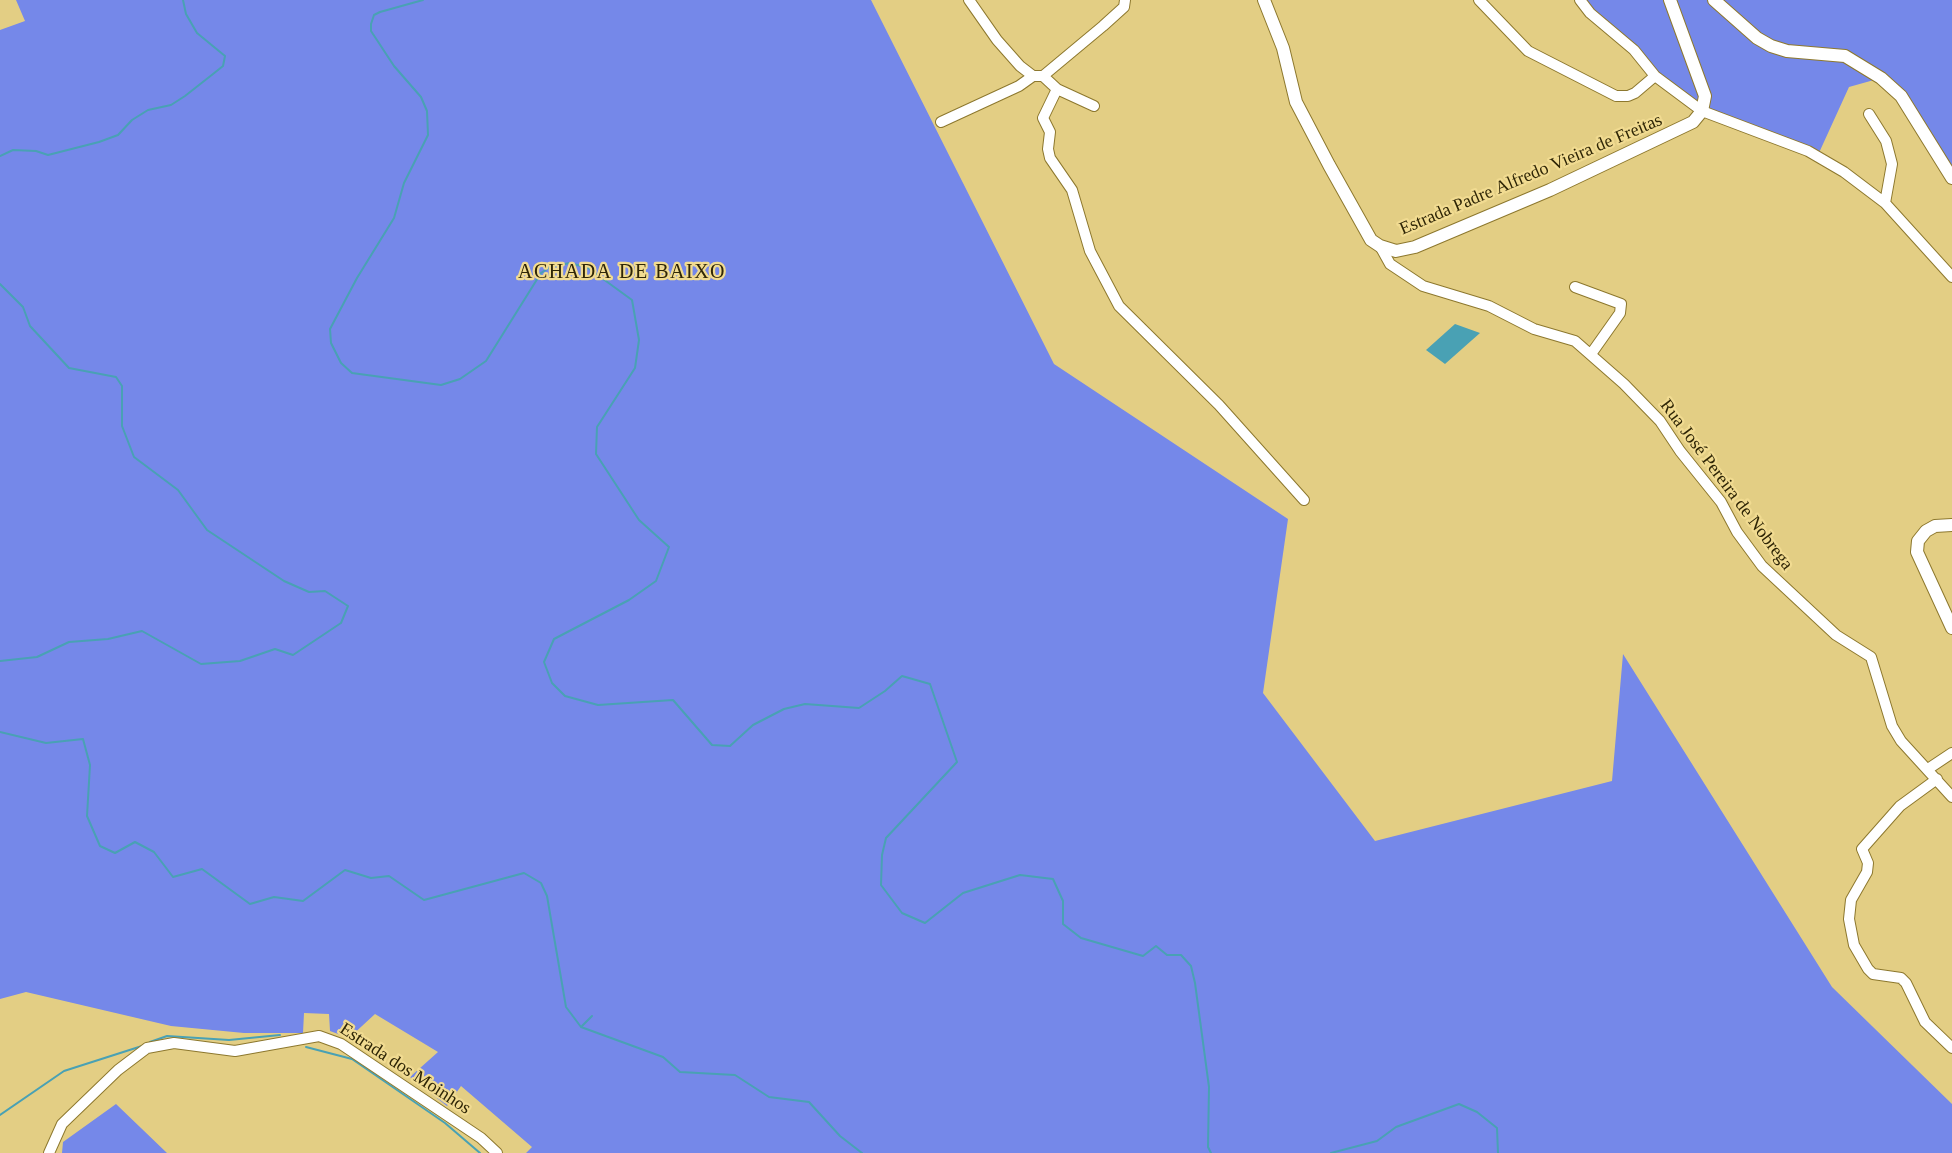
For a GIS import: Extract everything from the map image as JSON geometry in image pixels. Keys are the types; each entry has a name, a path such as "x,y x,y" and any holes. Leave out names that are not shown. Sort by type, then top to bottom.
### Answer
{"main road":[{"name":"Estrada Padre Alfredo Vieira de Freitas","path":"1264,0 1282,48 1296,102 1364,230 1380,246 1405,250 1434,239 1689,125 1702,111"},
{"path":"1670,0 1703,88 1705,96 1702,111"},
{"path":"1714,0 1757,38 1771,46 1787,51 1845,56 1881,78 1901,96 1952,178"},
{"path":"1952,525 1935,526 1926,531 1918,541 1917,552 1952,628"}],"street":[{"path":"969,0 997,40 1020,66 1057,89 1094,106"},
{"path":"941,122 1038,76 1103,26 1124,7 1125,0"},
{"path":"1479,0 1528,51 1616,96 1628,96 1635,93 1654,75"},
{"path":"1580,0 1590,13 1634,50 1654,75 1702,111 1818,155 1885,203 1952,277"},
{"path":"1057,89 1043,118 1050,132 1048,149 1050,158 1072,190 1090,251 1119,306 1219,405 1304,500"},
{"path":"1869,114 1886,141 1892,164 1885,203"},
{"name":"Rua José Pereira de Nobrega","path":"1380,246 1390,264 1423,286 1489,306 1540,331 1563,335 1591,354 1660,421 1720,502 1737,532 1762,566 1836,635 1871,657 1892,726 1901,741 1952,796"},
{"path":"1575,287 1621,304 1620,313 1591,354"},
{"path":"1928,769 1952,753"},
{"path":"1937,779 1900,806 1862,849 1868,863 1867,872 1851,900 1849,919 1854,945 1873,974 1901,978 1906,983 1925,1022 1952,1048"},
{"name":"Estrada dos Moinhos","path":"49,1153 62,1124 118,1070 147,1048 174,1043 235,1051 319,1036 351,1050 481,1138 497,1153"}],"shaded area":[{"path":"16,0 871,0 1054,364 1288,519 1263,693 1375,841 1612,781 1623,654 1832,987 1952,1104 1952,1153 526,1153 532,1147 461,1086 447,1106 410,1077 438,1052 375,1014 349,1038 330,1031 329,1014 304,1013 303,1033 244,1033 171,1026 26,992 0,999 0,30 25,21"},
{"path":"1581,0 1952,0 1952,178 1881,78 1849,87 1818,155 1702,111 1590,13"},
{"path":"1455,324 1480,333 1445,364 1426,350"},
{"path":"116,1104 167,1153 62,1153 63,1142"}],"waterway":[{"path":"0,156 13,150 36,151 48,155 118,135 132,120 148,110 171,105 223,66 225,56 197,33 186,14 183,0"},
{"path":"423,0 380,12 374,15 371,24 371,31 394,66 421,97 427,111 428,135 404,183 394,218 357,278 330,329 331,343 341,363 352,373 441,385 460,379 486,361 541,273 550,267 570,263 588,268 632,300 639,340 635,368 597,427 596,454 639,520 669,547 656,581 629,600 554,639 544,662 552,683 565,696 598,705 673,700 712,745 730,746 753,725 784,709 805,704 859,708 885,691 902,676 930,684 957,762 886,838 882,855 881,885 902,913 925,923 963,893 1020,875 1053,879 1063,901 1063,924 1081,938 1143,956 1156,946 1167,955 1181,955 1191,966 1195,983 1209,1087 1208,1147 1211,1153"},
{"path":"0,284 23,307 30,326 69,368 116,377 122,386 122,426 134,457 178,490 207,530 284,581 309,592 325,591 348,606 341,623 293,655 275,649 240,661 201,664 142,631 108,639 69,642 37,657 0,661"},
{"path":"0,732 46,743 83,739 90,765 87,816 100,846 115,853 135,842 154,852 173,877 202,869 250,904 274,897 303,901 345,870 371,878 389,876 424,900 524,873 541,883 547,896 566,1007 581,1027 663,1057 680,1072 735,1075 769,1097 809,1102 840,1136 862,1153"},
{"path":"581,1027 592,1016"},
{"path":"150,1042 167,1036 229,1040 280,1035"},
{"path":"0,1115 64,1071 142,1046"},
{"path":"306,1047 352,1059 445,1123 480,1153"},
{"path":"1331,1153 1377,1141 1396,1127 1459,1104 1477,1112 1497,1128 1498,1153"}],"district":[{"name":"ACHADA DE BAIXO","path":"622,273"}]}
